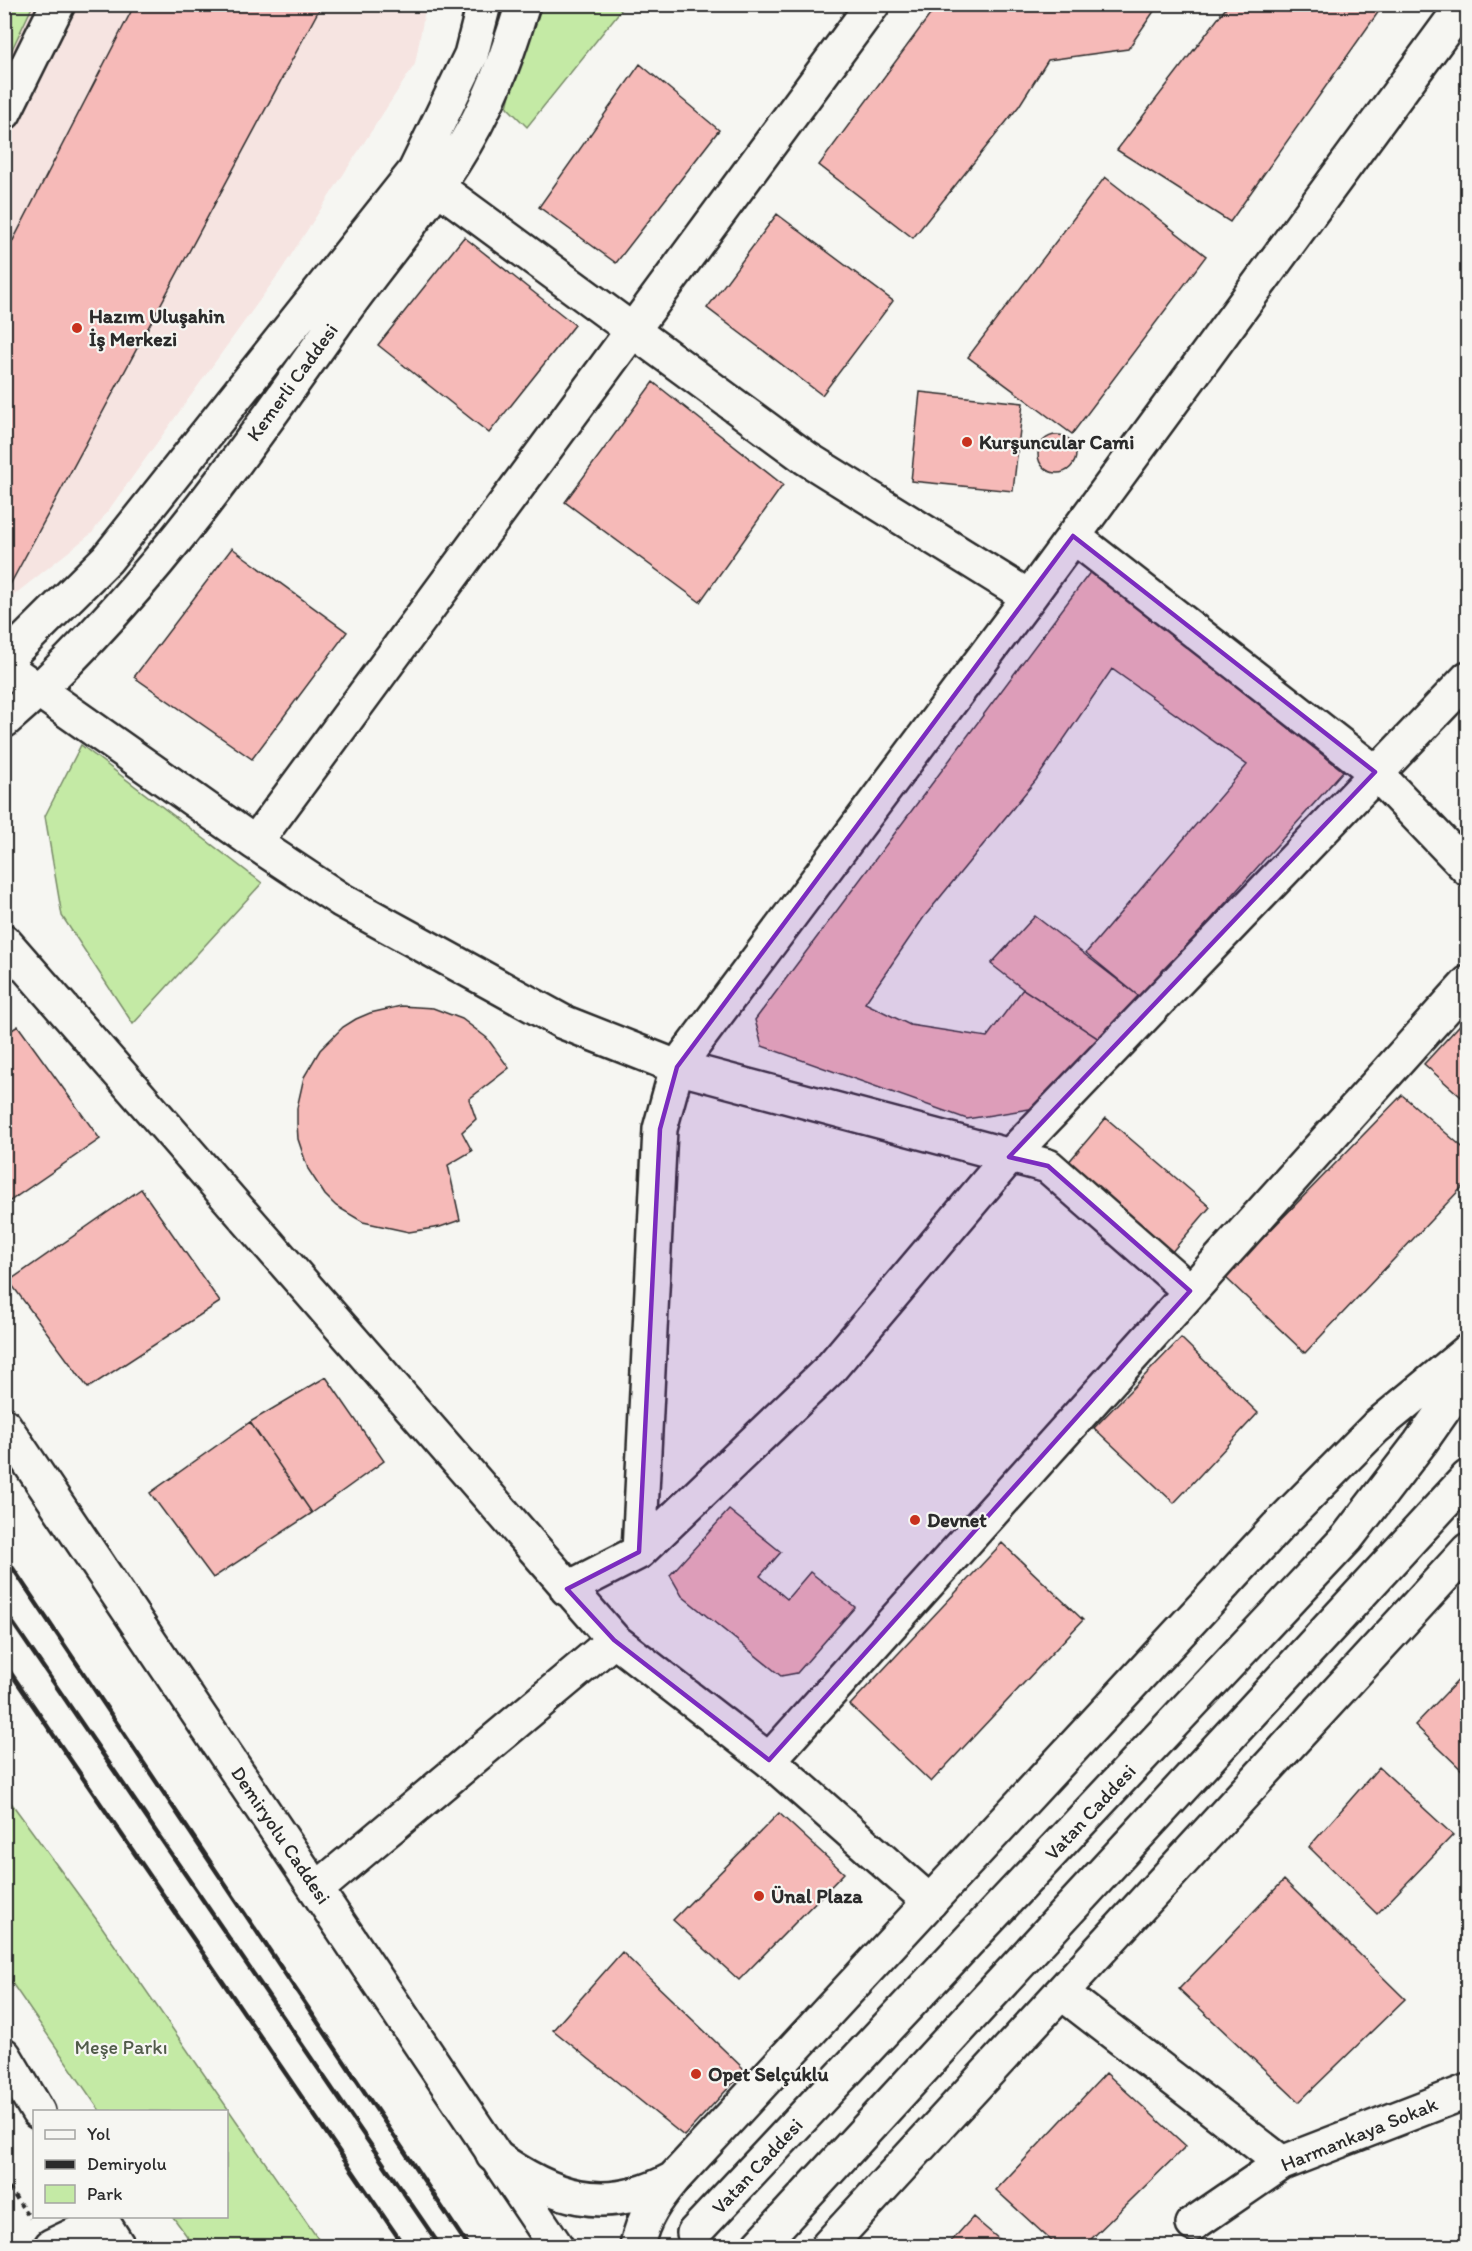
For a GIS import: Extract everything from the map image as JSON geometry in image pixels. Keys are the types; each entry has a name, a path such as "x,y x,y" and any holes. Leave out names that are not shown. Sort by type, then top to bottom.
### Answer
{"street":[{"path":"4,113 58,4"},
{"name":"Kemerli Caddesi","path":"4,661 107,559 415,171 471,55 484,4"},
{"name":"Kemerli Caddesi","path":"4,721 39,691 98,632 182,532 436,186 484,109 505,62 523,4"},
{"path":"255,843 873,4"},
{"path":"639,1552 660,1129 677,1067 1029,597 1464,4"},
{"path":"436,186 806,458 1029,597"},
{"path":"1073,536 1375,772 1467,869"},
{"path":"4,666 255,843 341,900 542,1011 563,1022 677,1067 1048,1166 1190,1292"},
{"path":"567,1589 639,1552 829,1370 1009,1157 1467,678"},
{"path":"4,941 567,1589 614,1640 769,1760 930,1902"},
{"path":"769,1760 1467,983"},
{"path":"638,2247 642,2224 654,2203 675,2177 1328,1474 1376,1427 1467,1351"},
{"name":"Vatan Caddesi","path":"694,2233 1347,1538 1413,1452 1467,1375"},
{"name":"Demiryolu Caddesi","path":"4,1425 318,1889 556,2247"},
{"path":"759,2247 1467,1477"},
{"path":"828,2247 1467,1550"},
{"path":"318,1889 614,1640"},
{"path":"1062,1993 1282,2163"},
{"path":"4,2055 37,2110"},
{"name":"Harmankaya Sokak","path":"1193,2224 1282,2163 1467,2091"},
{"path":"493,2155 539,2185 582,2199 601,2200 634,2195 654,2189 675,2177"},
{"path":"44,2237 107,2228"}],"path":[{"path":"4,2181 44,2237"}],"highlighted area":[{"path":"1073,536 1375,772 1009,1157 1048,1166 1190,1291 769,1760 614,1640 567,1589 639,1552 660,1129 677,1067"}],"shaded area":[{"path":"5,5 426,5 415,64 280,272 92,533 5,602"}],"green space":[{"path":"4,5 33,5 5,64"},
{"path":"531,5 625,5 527,127 507,107"},
{"path":"81,745 262,883 133,1024 62,916 45,816"},
{"name":"Meşe Parkı","path":"4,1793 102,1927 323,2246 194,2246 174,2218 228,2218 228,2110 99,2110 5,1973"}],"building":[{"name":"Hazım Uluşahin İş Merkezi","path":"135,4 322,4 4,596 4,258"},
{"path":"938,4 1159,4 1128,49 1048,60 1019,106 913,238 819,165"},
{"path":"1229,4 1384,4 1230,222 1117,150"},
{"path":"640,64 719,130 616,263 539,207"},
{"path":"1105,177 1206,256 1072,434 968,357"},
{"path":"777,214 893,301 822,395 707,308"},
{"path":"464,237 575,325 489,433 378,345"},
{"path":"653,382 783,485 700,602 565,502"},
{"name":"Kurşuncular Cami","path":"920,392 1023,403 1013,491 911,481"},
{"path":"1057,435 1071,440 1076,454 1071,468 1057,473 1043,468 1038,454 1043,440"},
{"path":"232,548 347,632 252,759 134,677"},
{"path":"1091,571 1343,771 1141,998 1086,953 1247,765 1112,669 1036,780 924,917 865,1003 910,1025 987,1037 1023,989 1102,1041 1042,1107 967,1119 762,1046 755,1020"},
{"path":"1035,916 1141,998 1102,1041 1023,989 991,964"},
{"path":"401,1006 433,1008 462,1019 487,1038 509,1068 469,1099 476,1119 462,1132 472,1151 448,1165 460,1220 440,1227 409,1232 363,1222 336,1206 325,1195 308,1169 298,1139 297,1123 297,1108 304,1077 320,1050 343,1027 356,1019 370,1013"},
{"path":"1468,1016 1468,1103 1424,1064"},
{"path":"18,1026 100,1139 4,1205 4,1035"},
{"path":"1402,1095 1468,1152 1468,1181 1305,1353 1225,1277"},
{"path":"1106,1118 1210,1207 1171,1253 1067,1164"},
{"path":"141,1189 220,1302 88,1388 9,1281"},
{"path":"1181,1338 1258,1413 1174,1503 1094,1428"},
{"path":"326,1377 384,1461 312,1513 250,1422"},
{"path":"250,1422 312,1513 213,1578 150,1493"},
{"path":"729,1510 781,1552 760,1576 787,1599 810,1572 855,1607 797,1673 781,1676 682,1596 670,1575"},
{"path":"1002,1543 1083,1620 931,1782 850,1705"},
{"path":"1468,1670 1468,1776 1415,1725"},
{"path":"1379,1767 1453,1835 1377,1914 1309,1847"},
{"name":"Ünal Plaza","path":"779,1813 844,1873 739,1980 673,1920"},
{"path":"1284,1880 1405,1999 1299,2102 1179,1989"},
{"path":"622,1952 745,2070 684,2136 553,2030"},
{"path":"1106,2073 1186,2146 1084,2246 1057,2246 996,2190"},
{"path":"973,2217 1007,2246 947,2246"}],"railway":[{"path":"4,1555 468,2246"},
{"path":"4,1610 440,2246"},
{"path":"4,1663 404,2246"}],"place":[{"name":"Hazım Uluşahin İş Merkezi","path":"77,328"},
{"name":"Kurşuncular Cami","path":"967,442"},
{"name":"Devnet","path":"915,1520"},
{"name":"Ünal Plaza","path":"759,1896"},
{"name":"Opet Selçuklu","path":"696,2074"}]}
